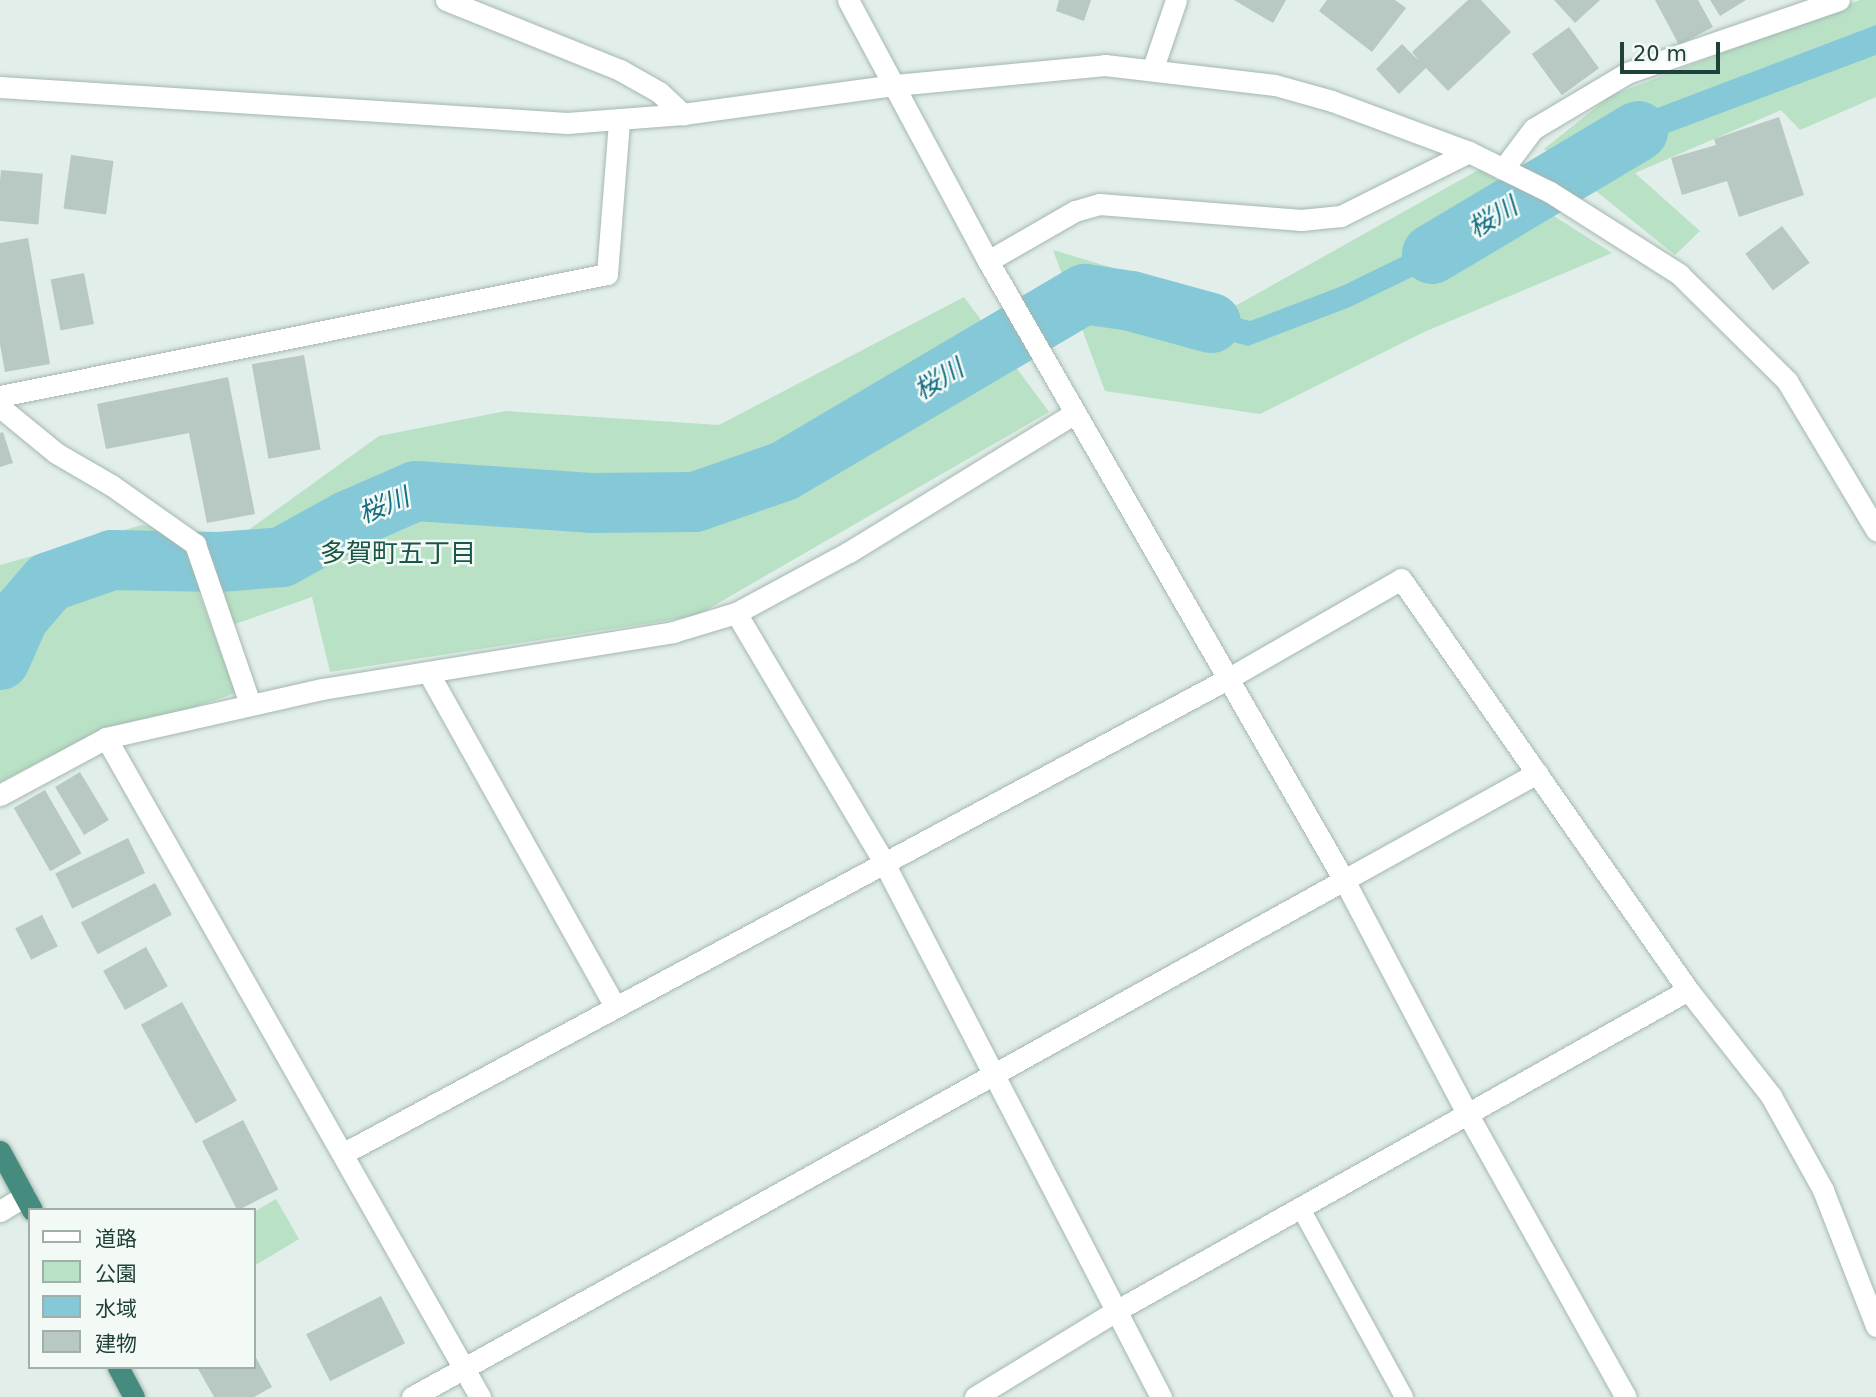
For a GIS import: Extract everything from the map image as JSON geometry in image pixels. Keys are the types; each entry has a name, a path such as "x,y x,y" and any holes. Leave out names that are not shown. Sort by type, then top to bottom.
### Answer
{"highway":[{"path":"0,1151 29,1203"},
{"path":"119,1369 134,1397"}],"street":[{"path":"446,0 620,70 659,92 683,114"},
{"path":"848,0 999,281 1344,880 1467,1113 1626,1397"},
{"path":"1153,68 1176,0"},
{"path":"1509,172 1533,129 1628,73 1839,0"},
{"path":"0,87 523,121 619,121 895,85 1105,65 1153,68 1275,85 1345,105 1469,152 1557,196 1679,274 1787,381 1876,530"},
{"path":"0,396 607,274 619,121"},
{"path":"988,261 1075,211 1098,204 1301,220 1341,216 1469,152"},
{"path":"0,407 56,453 111,485 195,544 250,704"},
{"path":"0,795 106,738 250,704 673,632 736,613 849,552 1075,413"},
{"path":"344,1153 1229,678 1402,579 1688,990 1777,1108 1823,1190 1876,1326"},
{"path":"736,613 883,862 994,1071 1114,1312 1161,1397"},
{"path":"428,672 615,1006"},
{"path":"106,738 344,1153 480,1397"},
{"path":"412,1397 994,1071 1537,773"},
{"path":"975,1397 1114,1312 1688,990"},
{"path":"0,1211 29,1203"}],"lane":[{"path":"1300,1208 1404,1397"}],"green space":[{"path":"1860,0 1876,0 1876,97 1800,130 1781,110 1635,173 1700,231 1675,255 1544,149 1610,96"},
{"path":"1480,169 1612,253 1424,332 1260,414 1105,391 1053,250 1237,305"},
{"path":"964,297 1049,412 696,616 330,672 312,597 235,624 198,591 236,693 50,756 0,782 0,565 142,525 236,539 379,436 506,411 719,425"},
{"path":"276,1199 299,1239 256,1265 256,1211"}],"water":[{"path":"1876,25 1876,55 1633,146 1584,181 1554,166 1607,127"},
{"path":"1495,203 1505,222 1441,263 1350,307 1248,346 1129,313 1133,290 1250,321 1342,286 1430,243"},
{"path":"10,613 28,621 10,665 0,672 0,637"}],"building":[{"path":"1059,0 1091,0 1084,21 1056,11"},
{"path":"1234,0 1286,0 1273,23"},
{"path":"1327,0 1395,0 1406,8 1372,52 1319,11"},
{"path":"1468,0 1481,0 1511,32 1448,91 1426,68 1399,94 1376,69 1402,44 1419,61 1412,52"},
{"path":"1554,0 1600,0 1575,23"},
{"path":"1655,0 1698,0 1713,27 1679,45"},
{"path":"1710,0 1746,0 1720,16"},
{"path":"1569,27 1599,68 1562,95 1532,54"},
{"path":"1779,117 1804,195 1739,217 1727,181 1682,195 1671,158 1716,145 1714,139"},
{"path":"71,155 114,161 106,214 63,208"},
{"path":"1,170 43,174 38,224 0,221"},
{"path":"1782,226 1810,263 1773,290 1745,254"},
{"path":"28,238 50,364 5,372 0,344 0,243"},
{"path":"84,273 94,324 61,331 51,279"},
{"path":"304,355 321,450 268,459 252,364"},
{"path":"228,377 255,514 207,523 189,433 106,449 97,404"},
{"path":"3,432 13,463 0,467 0,433"},
{"path":"80,772 109,820 84,835 55,787"},
{"path":"45,790 82,853 50,871 14,808"},
{"path":"128,838 145,873 72,909 55,874"},
{"path":"155,883 172,915 98,954 81,922"},
{"path":"42,915 58,946 31,960 15,929"},
{"path":"146,947 168,986 125,1010 103,971"},
{"path":"182,1002 237,1101 196,1124 141,1025"},
{"path":"243,1120 278,1189 242,1208 236,1208 202,1141"},
{"path":"381,1296 405,1343 330,1381 306,1334"},
{"path":"256,1358 272,1387 254,1397 214,1397 198,1369 256,1369"}],"waterway":[{"name":"桜川","path":"1432,254 1638,131"},
{"name":"桜川","path":"0,660 19,617 49,582 112,560 219,562 282,557 347,521 416,491 591,503 695,502 784,471 1085,294 1131,301 1211,323"}],"district":[{"name":"多賀町五丁目","path":"398,554"}]}
